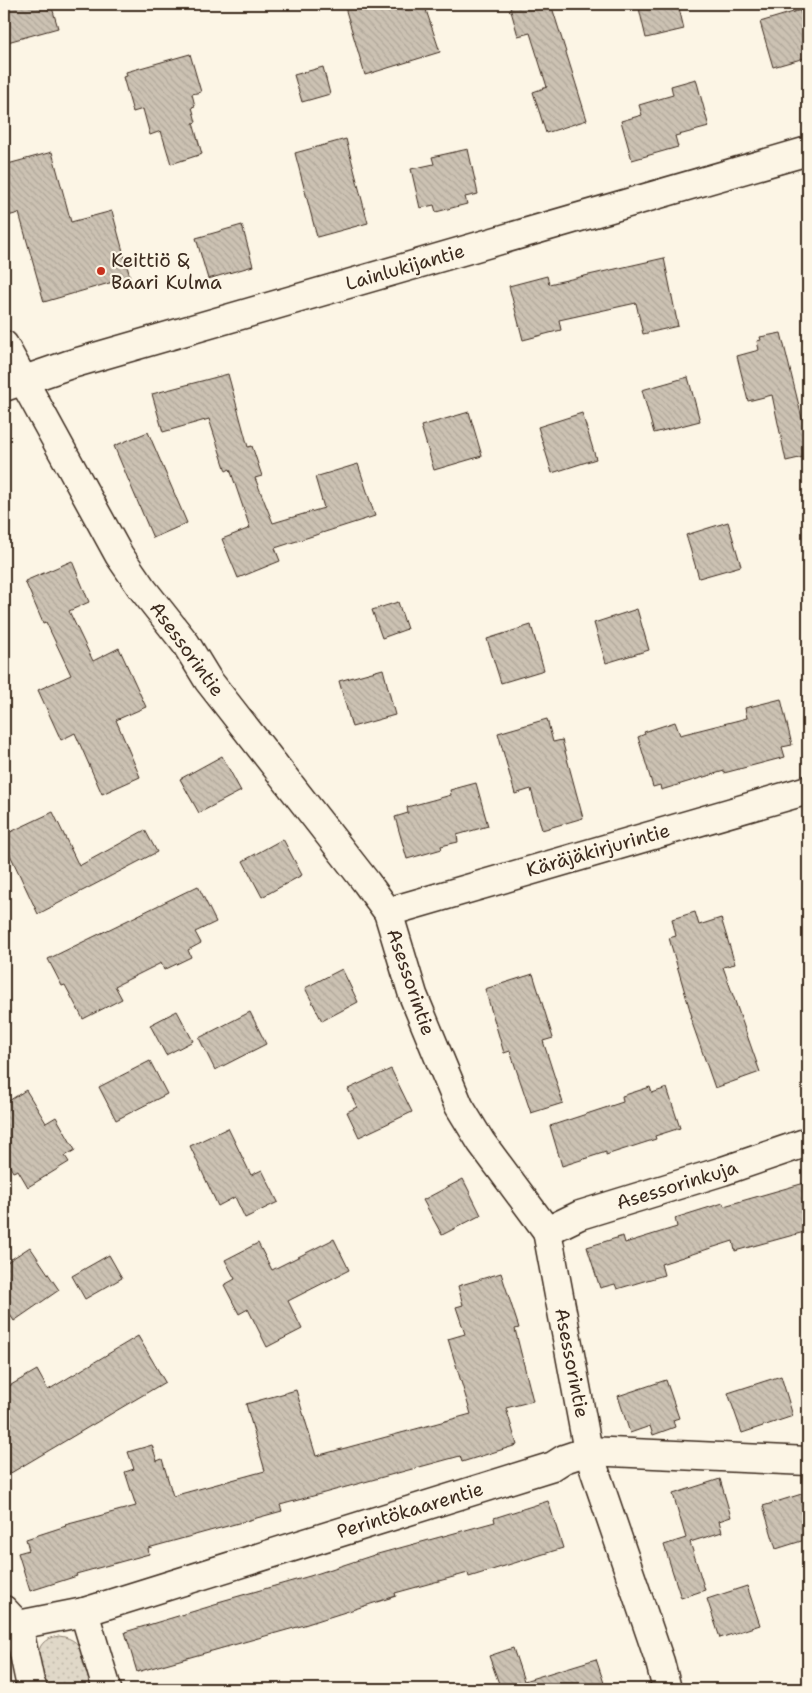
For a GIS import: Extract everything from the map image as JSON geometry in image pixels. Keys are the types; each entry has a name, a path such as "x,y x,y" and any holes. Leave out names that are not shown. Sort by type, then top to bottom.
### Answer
{"street":[{"name":"Lainlukijantie","path":"14,384 68,365 808,151"},
{"name":"Asessorintie","path":"4,345 14,384 56,443 123,562 186,644 208,680 388,912 413,995 459,1106 481,1142 547,1231 588,1451 660,1662 667,1689"},
{"name":"Käräjäkirjurintie","path":"388,912 808,790"},
{"name":"Asessorinkuja","path":"547,1231 580,1215 723,1171 808,1142"},
{"name":"Perintökaarentie","path":"11,1618 84,1612 553,1466 564,1459 588,1451 808,1461"},
{"path":"84,1612 107,1689"},
{"path":"11,1618 33,1689"}],"shaded area":[{"path":"59,1636 76,1642 81,1648 89,1663 96,1689 45,1689 39,1664 39,1649 49,1639"}],"building":[{"path":"4,4 51,4 58,28 4,43"},
{"path":"344,4 424,4 440,52 365,75"},
{"path":"509,4 551,4 587,120 546,133 533,92 547,87 530,33 518,36"},
{"path":"638,4 678,4 684,29 646,38"},
{"path":"800,10 808,38 808,57 773,67 760,22"},
{"path":"190,54 201,92 192,94 195,106 192,107 196,122 193,123 202,154 171,164 161,131 150,135 143,109 133,112 123,77 127,76 126,72"},
{"path":"323,67 330,94 302,102 294,75"},
{"path":"696,79 709,127 675,136 678,147 632,160 621,121 642,115 639,105 673,95 671,86"},
{"path":"346,139 368,223 317,237 295,153"},
{"path":"468,149 478,194 465,197 467,204 436,212 434,205 420,208 411,169 434,164 432,157"},
{"path":"52,152 71,222 112,211 130,277 44,302 19,213 4,217 4,165"},
{"path":"242,225 253,266 208,279 196,238"},
{"path":"664,258 678,326 643,334 636,303 559,320 561,330 523,340 509,286 547,276 549,284"},
{"path":"781,333 802,418 808,416 808,456 786,461 772,395 748,401 737,356 759,350 757,341 761,340 760,337"},
{"path":"228,374 248,447 252,446 262,476 255,478 273,523 324,508 315,477 358,464 375,516 275,548 280,561 238,578 222,539 250,528 230,469 226,471 209,419 163,432 152,394"},
{"path":"688,377 700,421 654,433 642,390"},
{"path":"469,412 482,456 434,470 421,426"},
{"path":"582,413 596,459 552,473 538,427"},
{"path":"148,432 187,523 153,538 114,446"},
{"path":"728,522 741,566 699,578 686,535"},
{"path":"72,561 89,602 69,611 93,661 119,648 146,707 116,720 140,777 102,794 75,733 61,740 38,690 71,675 46,622 43,623 25,581"},
{"path":"398,602 407,629 382,638 372,610"},
{"path":"637,609 649,650 606,663 594,623"},
{"path":"531,625 544,670 501,683 487,639"},
{"path":"383,669 395,715 352,727 339,681"},
{"path":"781,699 792,745 782,747 785,757 724,773 724,771 661,790 660,785 653,787 638,737 645,734 644,732 675,722 680,735 747,718 745,708"},
{"path":"547,719 553,742 562,740 583,818 542,830 531,789 515,794 498,733"},
{"path":"222,756 241,791 199,813 180,779"},
{"path":"476,783 488,826 457,835 458,842 441,846 442,849 407,859 395,817 408,813 407,807 451,795 450,790"},
{"path":"53,812 79,866 145,830 157,852 38,914 4,842 4,835"},
{"path":"283,839 302,875 262,897 243,861"},
{"path":"198,886 216,922 195,932 201,943 188,950 191,957 164,970 161,963 115,986 122,999 83,1019 65,985 62,986 48,959"},
{"path":"695,912 699,925 721,918 735,964 723,967 760,1072 715,1088 690,1017 692,1017 669,938 676,936 672,919"},
{"path":"342,969 358,1002 322,1021 305,988"},
{"path":"533,974 553,1038 543,1041 563,1103 531,1113 510,1051 504,1053 485,989"},
{"path":"177,1011 193,1041 166,1055 150,1025"},
{"path":"250,1012 266,1044 215,1070 199,1038"},
{"path":"150,1061 167,1094 116,1120 99,1087"},
{"path":"391,1069 412,1112 359,1137 347,1112 357,1107 348,1089"},
{"path":"650,1087 652,1093 667,1088 680,1128 655,1136 656,1139 606,1155 606,1152 562,1166 550,1126 623,1102 622,1096"},
{"path":"26,1090 46,1123 56,1117 75,1150 65,1156 69,1162 28,1187 18,1170 13,1172 4,1156 4,1104"},
{"path":"228,1128 251,1175 262,1170 278,1202 245,1218 235,1197 218,1206 190,1146"},
{"path":"463,1179 481,1215 442,1235 423,1200"},
{"path":"808,1182 808,1231 735,1251 733,1241 661,1264 664,1275 617,1289 615,1284 600,1288 587,1247 623,1236 625,1243 677,1227 675,1218 723,1203 724,1206"},
{"path":"334,1239 349,1270 288,1301 302,1329 267,1347 248,1309 239,1314 224,1285 235,1279 225,1260 258,1243 272,1270"},
{"path":"30,1247 59,1290 14,1321 4,1306 4,1264"},
{"path":"109,1255 122,1278 85,1299 72,1276"},
{"path":"501,1273 519,1328 515,1329 533,1401 506,1408 517,1445 462,1462 460,1456 280,1505 282,1511 148,1548 149,1554 76,1574 77,1576 30,1591 18,1553 29,1550 26,1539 65,1525 136,1506 125,1472 134,1469 128,1452 152,1445 157,1461 162,1459 173,1496 265,1471 246,1404 296,1390 316,1456 471,1414 448,1339 465,1334 456,1307 463,1305 458,1286"},
{"path":"138,1336 165,1382 4,1477 4,1389 37,1370 48,1390"},
{"path":"781,1376 793,1416 742,1433 728,1393"},
{"path":"666,1380 679,1418 673,1420 675,1427 653,1435 650,1426 630,1433 618,1396"},
{"path":"720,1479 731,1517 719,1521 722,1532 690,1542 705,1590 681,1598 664,1545 686,1538 673,1494"},
{"path":"808,1492 808,1539 776,1549 763,1506"},
{"path":"548,1501 563,1548 469,1577 468,1573 395,1593 396,1596 301,1626 137,1672 125,1632 374,1555 495,1522 494,1518"},
{"path":"747,1586 760,1625 720,1638 707,1599"},
{"path":"513,1648 524,1681 596,1659 606,1689 518,1689 518,1687 501,1689 489,1656"}],"place":[{"name":"Keittiö & Baari Kulma","path":"101,271"}]}
